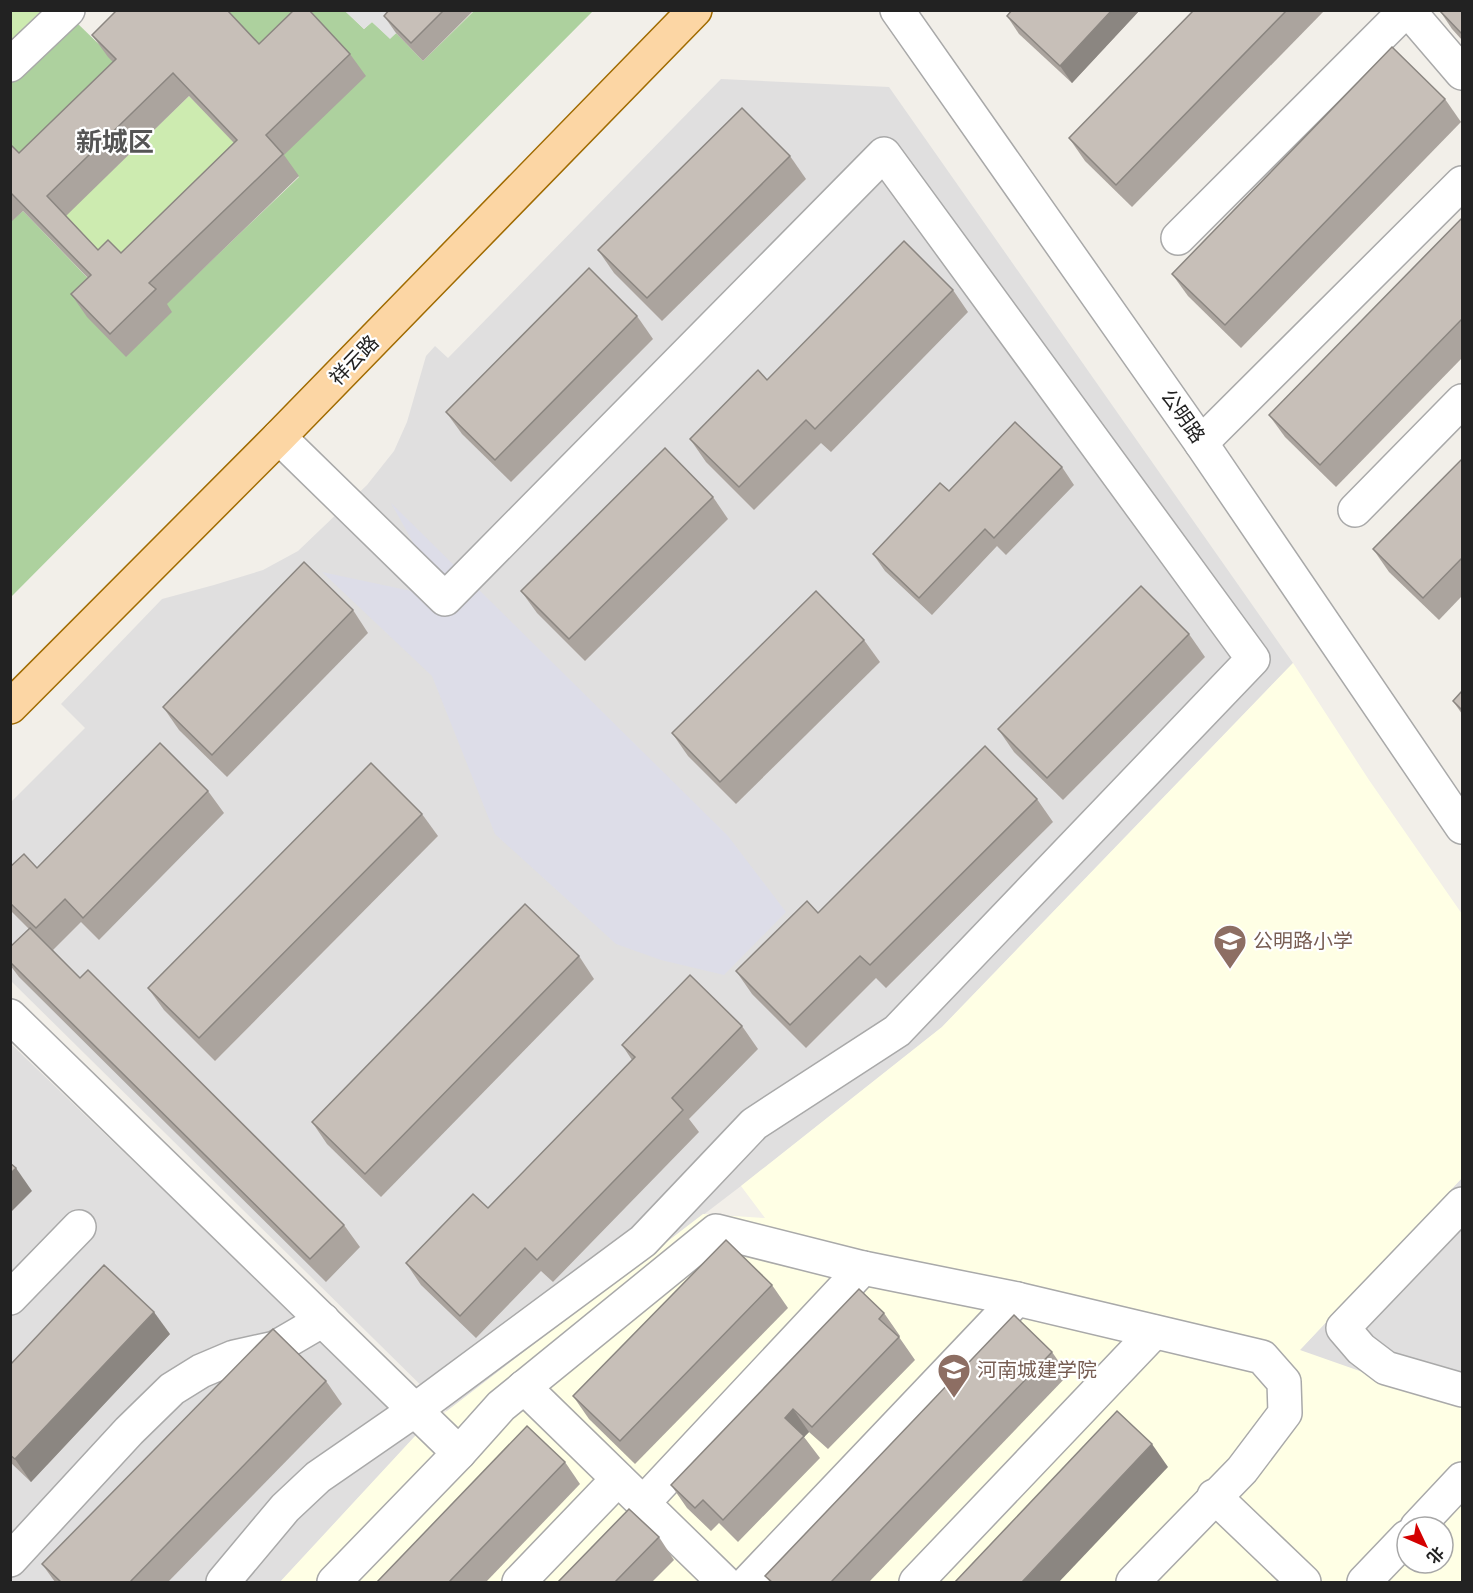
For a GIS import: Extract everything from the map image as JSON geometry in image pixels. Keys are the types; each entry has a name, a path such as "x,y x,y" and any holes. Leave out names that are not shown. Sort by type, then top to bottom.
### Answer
{"main road":[{"name":"祥云路","path":"10,707 279,437 695,10"}],"street":[{"path":"10,65 68,10"},
{"name":"公明路","path":"897,10 1202,443 1462,827"},
{"path":"1178,238 1407,10 1462,73"},
{"path":"223,1582 285,1509 318,1477 415,1410 643,1242 754,1124 897,1031 1253,659 884,154 445,599 279,437"},
{"path":"1202,443 1462,183"},
{"path":"1355,510 1462,401"},
{"path":"10,1016 459,1453"},
{"path":"1462,1204 1343,1328 1361,1349 1386,1368 1462,1389"},
{"path":"10,1298 79,1227"},
{"path":"334,1582 459,1453 501,1406 716,1231 863,1268 1017,1299 1262,1357 1284,1382 1285,1413 1242,1470 1133,1582"},
{"path":"643,1503 863,1268"},
{"path":"748,1582 1017,1299"},
{"path":"12,1556 129,1431 172,1389 201,1371 234,1357 275,1348 323,1320"},
{"path":"916,1582 1154,1332"},
{"path":"524,1387 643,1503 716,1580"},
{"path":"519,1582 618,1479"},
{"path":"1428,1515 1462,1479"},
{"path":"1214,1497 1304,1582"},
{"path":"1364,1582 1395,1550"}],"shaded area":[{"path":"345,11 419,11 390,39 372,22 364,29"},
{"path":"721,79 889,87 1293,663 942,1027 741,1186 447,1411 11,981 10,803 85,728 61,704 162,599 263,570 298,551 367,485 394,451 407,422 426,356 435,346 448,358"},
{"path":"391,503 728,836 786,912 724,975 661,960 616,944 495,834 432,676 322,572 444,598"},
{"path":"1293,663 1369,780 1462,914 1462,1178 1300,1350 1428,1395 1462,1404 1462,1582 280,1582 417,1434 703,1214 765,1218 741,1186 942,1027"},
{"path":"10,1043 417,1434 280,1582 11,1582"},
{"path":"1462,1178 1462,1404 1428,1395 1299,1351"}],"green space":[{"path":"11,11 44,11 11,42"},
{"path":"229,11 345,11 364,29 372,22 390,38 396,33 423,61 474,11 593,11 11,597 11,221 23,211 107,298 165,305 299,177 281,158 275,67 225,15"},
{"path":"75,21 110,55 132,82 11,163 11,81"},
{"path":"189,96 253,162 114,272 62,219"}],"building":[{"path":"117,10 227,10 259,44 294,10 309,10 350,54 266,135 283,154 149,283 156,289 110,334 71,294 91,275 10,192 10,144 19,153 116,59 92,35","holes":["173,73 237,140 121,253 108,240 98,250 47,196"]},
{"path":"389,10 444,10 411,43 384,16"},
{"path":"1012,10 1112,10 1060,66 1007,16"},
{"path":"1194,10 1287,10 1116,185 1069,138"},
{"path":"1462,10 1462,34 1440,11"},
{"path":"1392,47 1445,99 1225,325 1172,274"},
{"path":"742,108 790,156 647,298 598,250"},
{"path":"1462,218 1462,319 1320,465 1269,415"},
{"path":"904,241 953,290 815,429 806,420 739,487 690,439 758,370 767,380"},
{"path":"589,268 637,316 495,460 446,412"},
{"path":"1015,422 1062,467 994,538 985,529 919,598 873,554 940,483 949,491"},
{"path":"665,448 713,497 569,639 521,591"},
{"path":"1462,459 1462,558 1423,598 1373,549"},
{"path":"304,562 353,610 212,755 163,707"},
{"path":"1141,586 1189,634 1047,778 998,729"},
{"path":"816,591 864,640 720,782 672,733"},
{"path":"1462,691 1462,710 1453,701"},
{"path":"160,743 208,791 83,918 65,899 36,928 10,903 10,867 24,854 37,868"},
{"path":"985,746 1037,799 870,965 860,956 790,1025 736,971 807,901 818,913"},
{"path":"371,763 422,814 199,1038 148,988"},
{"path":"525,904 579,956 365,1174 312,1122"},
{"path":"30,928 80,978 88,970 344,1225 310,1259 10,962 10,947"},
{"path":"690,975 742,1026 672,1098 683,1110 537,1260 525,1248 460,1316 406,1263 473,1194 488,1208 635,1057 622,1045"},
{"path":"10,1163 16,1168 10,1174"},
{"path":"726,1240 772,1285 620,1441 573,1396"},
{"path":"104,1265 154,1312 15,1459 10,1455 10,1365"},
{"path":"859,1289 884,1313 879,1319 899,1337 812,1427 793,1409 785,1418 804,1436 723,1520 703,1500 695,1508 671,1485"},
{"path":"1014,1315 1052,1352 831,1582 772,1582 765,1576"},
{"path":"273,1329 326,1381 130,1582 61,1582 42,1564"},
{"path":"1117,1411 1152,1444 1022,1582 955,1582"},
{"path":"527,1426 565,1462 449,1582 377,1582"},
{"path":"629,1509 659,1537 615,1582 558,1582"}],"place":[{"name":"公明路小学","path":"1230,970"},
{"name":"河南城建学院","path":"954,1399"}],"district":[{"name":"新城区","path":"115,142"}]}
